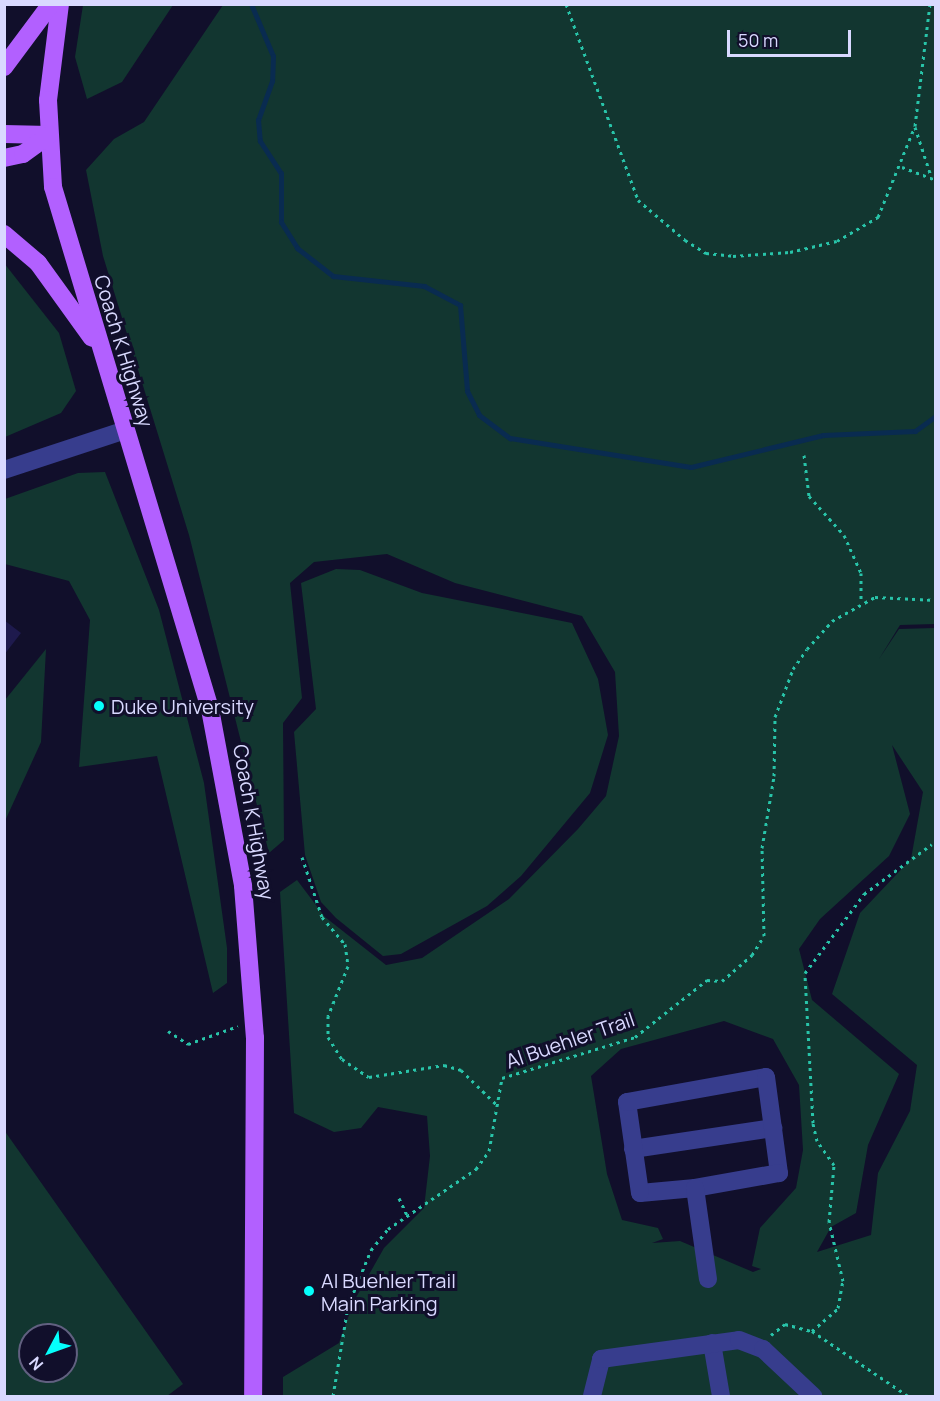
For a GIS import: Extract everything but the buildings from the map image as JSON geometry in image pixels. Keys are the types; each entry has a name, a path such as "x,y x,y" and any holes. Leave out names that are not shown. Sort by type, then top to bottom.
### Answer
{"main road":[{"path":"4,67 51,4"},
{"name":"Coach K Highway","path":"60,4 49,135 59,211 126,430 223,766 244,896 254,1020 253,1396"},
{"path":"4,134 49,135"},
{"path":"4,158 23,154 49,135"},
{"path":"4,234 38,263 101,351"}],"lane":[{"path":"4,470 126,430"},
{"path":"766,1077 773,1128 779,1173 695,1188 640,1193 627,1102 766,1077"},
{"path":"633,1149 773,1128"},
{"path":"695,1188 708,1279"},
{"path":"592,1396 601,1359 739,1340 763,1349 813,1396"},
{"path":"712,1343 721,1396"}],"path":[{"path":"566,4 638,200 666,227 706,253 790,252 856,234 878,217 902,167 915,126 930,4"},
{"path":"915,126 931,176"},
{"path":"902,167 931,176 936,180"},
{"path":"804,454 809,496 844,535 861,573 861,602"},
{"name":"Al Buehler Trail","path":"333,1396 348,1306 371,1250 407,1215 476,1169 489,1150 502,1078 634,1037 707,980 722,981 752,955 764,936 762,848 781,695 820,634 861,602 874,597 936,600"},
{"path":"812,1331 838,1308 843,1281 829,1222 834,1165 818,1141 813,1123 805,973 864,894 932,844"},
{"path":"302,857 322,916 345,944 348,966 327,1016 328,1037 342,1059 369,1077 444,1065 461,1070 497,1105"},
{"path":"168,1031 188,1044 254,1020"},
{"path":"399,1197 407,1215"},
{"path":"763,1349 778,1327 795,1324 812,1331 908,1396"}],"green space":[{"path":"83,5 173,5 122,82 87,99 75,57"},
{"path":"223,5 935,5 935,624 900,625 879,659 899,629 935,628 935,1396 283,1396 283,1377 339,1343 354,1301 384,1248 424,1208 430,1156 427,1116 378,1107 361,1128 334,1132 294,1113 280,892 297,880 325,917 386,965 422,958 509,899 578,829 606,796 619,736 615,672 582,616 455,583 387,554 314,562 290,583 302,698 283,723 284,840 269,853 189,535 103,256 86,170 114,139 144,122","holes":["892,745 923,792 911,859 860,913 832,994 917,1065 910,1111 878,1173 871,1235 817,1252 831,1227 856,1213 868,1145 899,1074 812,1000 799,949 820,919 889,856 910,814","724,1021 773,1039 799,1085 803,1150 796,1188 760,1228 752,1266 761,1269 753,1272 680,1241 652,1243 663,1239 658,1228 622,1220 607,1174 591,1076 621,1049"]},
{"path":"4,263 59,333 76,391 61,413 5,437"},
{"path":"105,472 159,610 204,783 227,948 227,983 213,993 157,756 79,767 90,620 69,581 5,564 5,499 78,473"},
{"path":"336,569 360,570 422,593 572,623 598,679 608,735 590,793 521,876 487,906 401,954 383,956 336,918 321,902 305,855 294,732 316,709 301,583"},
{"path":"46,649 41,742 5,821 5,700"},
{"path":"4,1130 183,1384 167,1396 5,1396"}],"waterway":[{"path":"251,4 273,56 272,81 258,120 260,141 281,173 281,222 297,248 333,276 424,286 460,305 467,391 479,415 510,438 691,467 823,435 915,431 936,416"}],"place":[{"name":"Duke University","path":"99,706"},
{"name":"Al Buehler Trail Main Parking","path":"309,1291"}]}
